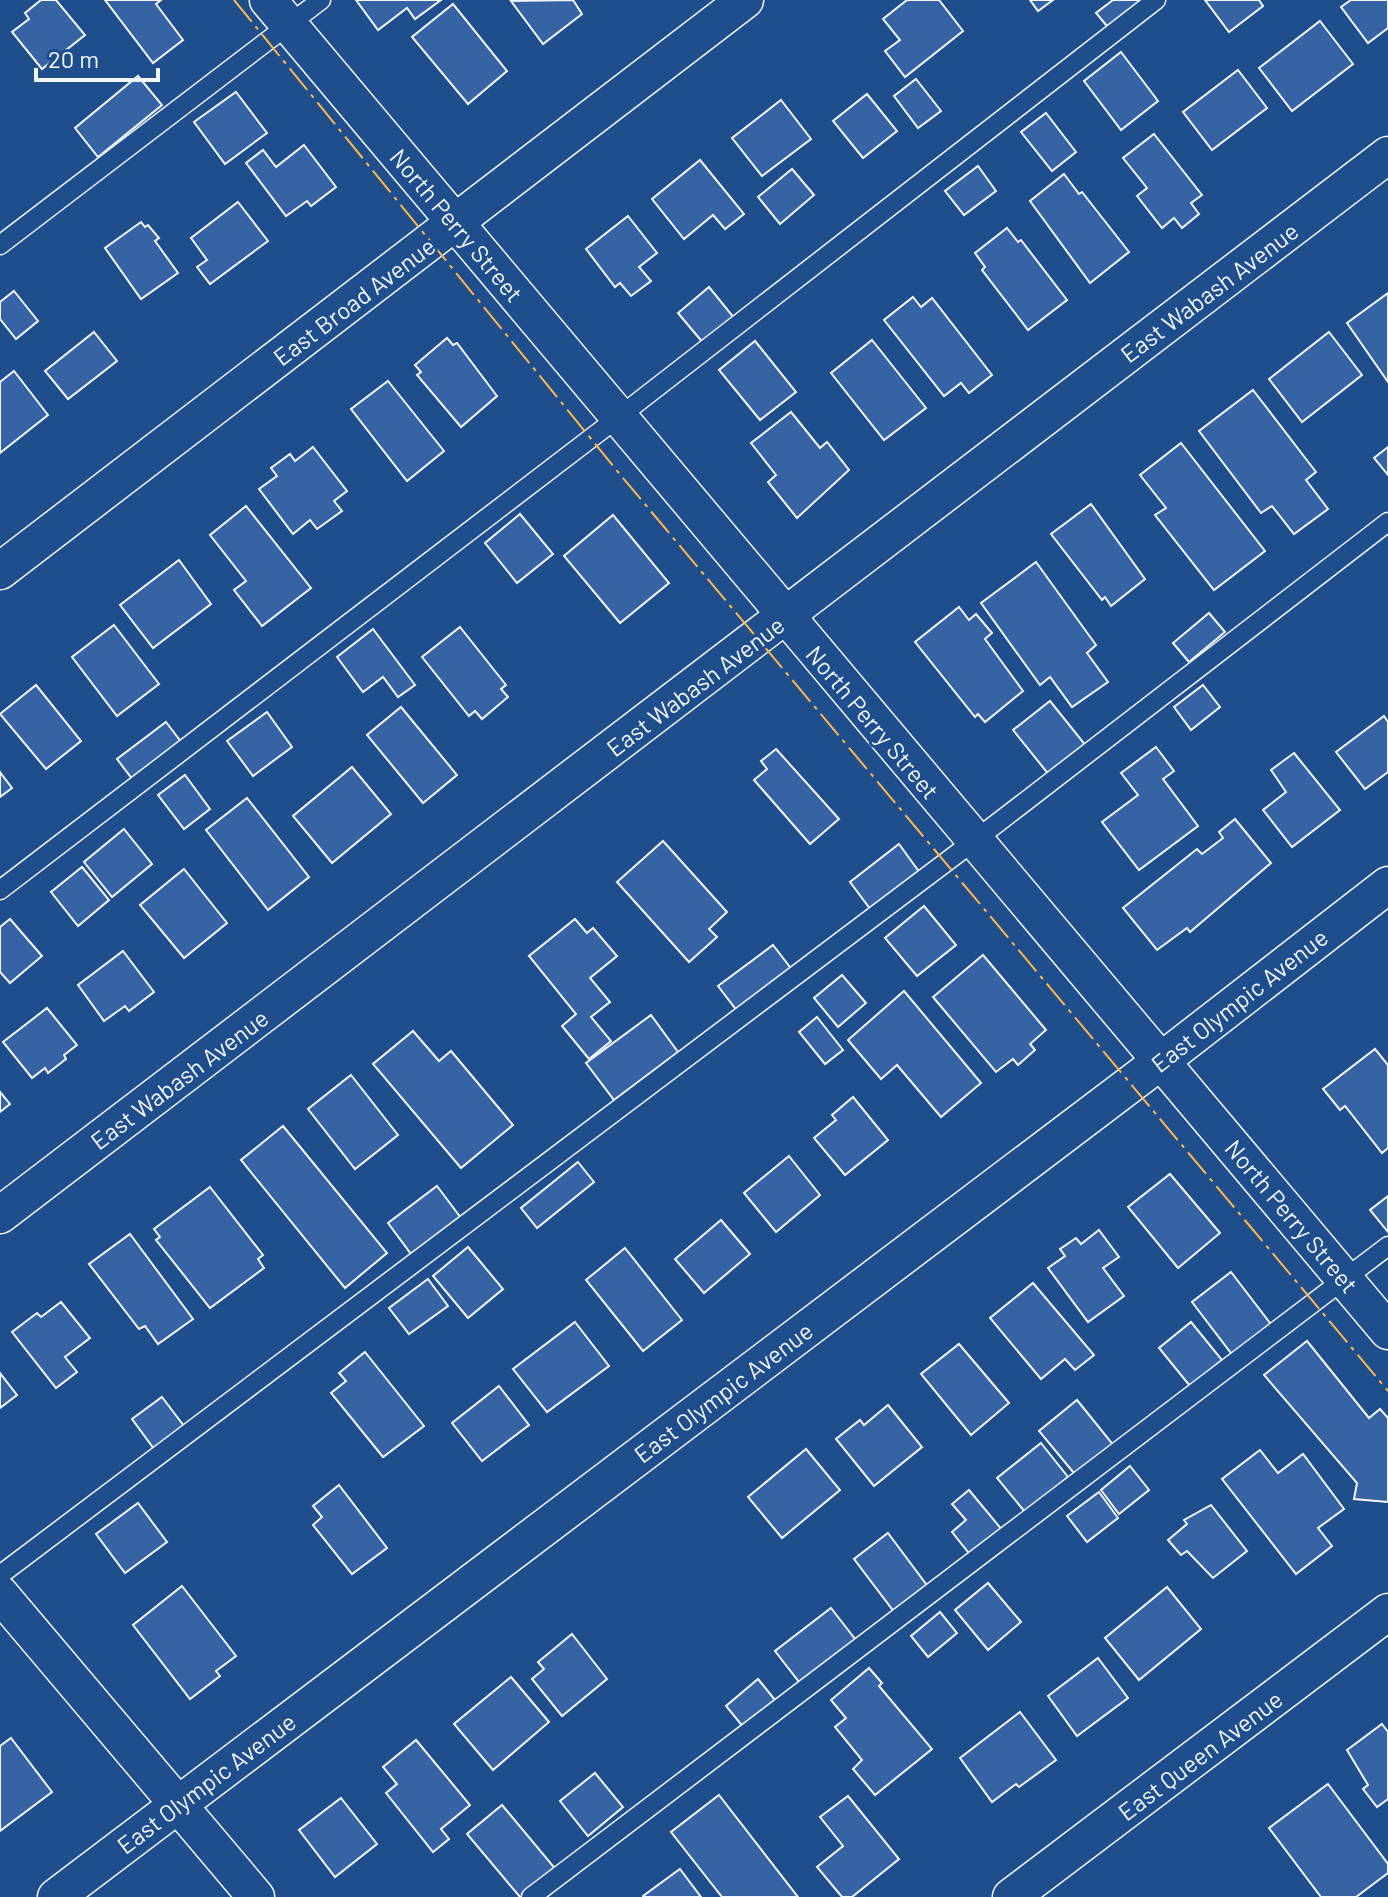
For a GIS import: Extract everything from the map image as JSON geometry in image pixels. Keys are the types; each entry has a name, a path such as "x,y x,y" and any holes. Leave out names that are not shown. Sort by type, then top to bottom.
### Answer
{"street":[{"name":"East Broad Avenue","path":"0,571 745,0"},
{"name":"North Perry Street","path":"278,13 1388,1331"},
{"name":"East Wabash Avenue","path":"0,1215 1388,155"},
{"name":"East Olympic Avenue","path":"56,1897 1161,1061 1388,885"},
{"path":"0,1594 256,1897"},
{"name":"East Queen Avenue","path":"1011,1897 1388,1612"}],"lane":[{"path":"0,245 278,13 321,0"},
{"path":"0,890 620,416 1156,0"},
{"path":"0,1575 974,841 1388,522"},
{"path":"531,1897 1388,1246"}],"building":[{"path":"41,0 56,0 85,35 42,69 12,32 29,19 25,13"},
{"path":"105,0 161,0 156,4 183,40 153,63"},
{"path":"356,0 441,0 415,19 407,8 378,30"},
{"path":"573,0 582,14 543,44 511,1"},
{"path":"907,0 939,0 963,31 905,77 885,51 900,40 883,19"},
{"path":"1030,0 1053,0 1038,11"},
{"path":"1113,0 1142,0 1111,31 1096,13"},
{"path":"1205,0 1259,0 1263,6 1229,32"},
{"path":"1351,0 1388,0 1388,28 1368,43 1341,7"},
{"path":"453,4 507,71 468,104 412,37"},
{"path":"1320,21 1353,64 1292,111 1259,68"},
{"path":"1121,52 1158,101 1121,130 1084,81"},
{"path":"1238,70 1267,108 1212,150 1183,112"},
{"path":"138,76 162,105 98,157 75,128"},
{"path":"916,79 941,111 918,128 894,96"},
{"path":"236,92 267,133 225,164 194,122"},
{"path":"867,94 897,131 863,158 833,121"},
{"path":"781,100 811,139 762,176 732,138"},
{"path":"1046,113 1076,152 1052,171 1021,132"},
{"path":"1154,134 1202,195 1191,203 1199,214 1182,228 1174,218 1162,228 1137,196 1147,188 1123,158"},
{"path":"304,145 336,187 311,206 307,201 286,216 246,163 263,150 276,167"},
{"path":"700,160 744,214 725,229 713,215 684,239 652,199"},
{"path":"978,166 996,191 964,215 945,191"},
{"path":"792,169 814,195 780,224 758,197"},
{"path":"1064,174 1129,252 1090,283 1030,201"},
{"path":"238,202 268,241 210,284 197,267 207,260 191,238"},
{"path":"628,216 657,253 639,267 651,281 631,296 620,283 615,287 586,249"},
{"path":"141,222 145,227 148,225 159,238 155,241 178,273 141,299 105,248"},
{"path":"1007,228 1018,242 1021,240 1067,300 1028,330 982,270 985,267 975,253"},
{"path":"709,287 735,319 704,344 678,313"},
{"path":"14,291 38,321 16,339 0,319 0,302"},
{"path":"1388,293 1388,382 1347,323"},
{"path":"913,297 921,307 932,298 992,375 969,393 961,383 944,396 884,320"},
{"path":"94,332 117,361 68,399 45,371"},
{"path":"1329,332 1362,375 1302,422 1269,379"},
{"path":"447,338 453,345 457,343 497,396 461,427 417,375 421,372 415,365"},
{"path":"872,340 926,408 884,440 831,373"},
{"path":"755,341 796,392 760,420 719,370"},
{"path":"14,371 48,415 0,453 0,382"},
{"path":"388,381 444,451 407,481 351,409"},
{"path":"1253,390 1316,472 1306,480 1328,509 1294,534 1272,506 1261,513 1199,431"},
{"path":"791,412 820,448 827,442 849,470 797,518 768,482 776,475 751,443"},
{"path":"1181,443 1265,551 1214,590 1155,515 1166,508 1140,475"},
{"path":"313,447 347,491 334,501 342,511 317,529 310,520 293,534 259,489 277,476 271,468 290,454 295,461"},
{"path":"1388,447 1388,475 1374,458"},
{"path":"1091,504 1145,579 1111,606 1105,597 1102,600 1051,534"},
{"path":"246,506 311,588 262,626 234,590 246,581 210,535"},
{"path":"520,514 553,554 517,583 485,543"},
{"path":"613,515 669,583 620,623 564,556"},
{"path":"179,560 211,604 153,648 120,605"},
{"path":"1036,562 1096,645 1087,653 1108,682 1072,707 1050,677 1040,685 981,603"},
{"path":"959,607 969,620 976,614 992,633 985,639 1023,691 985,722 978,714 975,717 915,642"},
{"path":"1209,613 1225,632 1189,662 1173,643"},
{"path":"114,625 159,684 117,716 72,657"},
{"path":"460,627 506,685 501,689 508,697 482,719 475,711 469,716 422,657"},
{"path":"373,629 415,685 398,697 383,677 363,692 337,657"},
{"path":"36,685 81,741 46,769 0,714"},
{"path":"1203,685 1220,707 1191,730 1174,707"},
{"path":"1050,701 1087,747 1050,776 1013,730"},
{"path":"401,707 457,775 423,803 367,735"},
{"path":"267,712 292,747 253,776 227,741"},
{"path":"1384,716 1388,722 1388,772 1365,789 1336,752"},
{"path":"166,722 185,747 136,784 117,759"},
{"path":"1156,747 1174,771 1163,779 1198,826 1139,870 1102,822 1138,795 1121,773"},
{"path":"776,749 839,819 810,844 754,780 767,769 761,761"},
{"path":"1294,753 1340,810 1292,847 1263,810 1286,792 1271,770"},
{"path":"352,767 391,814 332,863 293,816"},
{"path":"0,772 12,788 0,797"},
{"path":"185,775 210,809 184,829 158,795"},
{"path":"247,798 309,877 268,910 206,830"},
{"path":"1235,819 1271,863 1190,932 1187,928 1157,950 1123,908 1197,849 1202,854 1223,838 1219,832"},
{"path":"124,829 152,864 112,897 84,862"},
{"path":"663,841 727,912 709,929 717,937 689,962 617,882"},
{"path":"899,844 920,873 871,910 850,882"},
{"path":"82,867 109,900 78,926 51,892"},
{"path":"184,869 227,923 184,958 140,905"},
{"path":"924,906 956,945 917,976 885,938"},
{"path":"10,919 42,956 10,983 0,972 0,927"},
{"path":"575,919 587,933 593,928 617,956 590,978 610,1002 591,1017 611,1041 589,1059 562,1026 576,1014 529,956"},
{"path":"773,945 793,971 738,1012 718,986"},
{"path":"123,951 154,992 129,1011 125,1006 104,1021 78,985"},
{"path":"983,955 1046,1030 1030,1044 1035,1050 1018,1065 1013,1059 996,1072 933,997"},
{"path":"842,975 866,1003 838,1027 814,998"},
{"path":"904,991 981,1083 941,1117 897,1065 881,1079 848,1040"},
{"path":"47,1008 77,1045 64,1055 66,1059 48,1073 45,1068 32,1078 3,1042"},
{"path":"651,1015 678,1052 614,1100 586,1063"},
{"path":"817,1017 843,1050 825,1064 799,1032"},
{"path":"413,1031 439,1061 451,1051 513,1125 461,1168 373,1064"},
{"path":"1375,1049 1388,1065 1388,1148 1382,1153 1345,1106 1340,1110 1323,1089"},
{"path":"351,1075 398,1135 355,1169 308,1109"},
{"path":"0,1092 10,1104 0,1112"},
{"path":"853,1097 888,1140 845,1175 814,1138 836,1120 832,1115"},
{"path":"283,1126 387,1253 345,1288 241,1160"},
{"path":"789,1156 820,1195 776,1232 744,1193"},
{"path":"578,1162 594,1182 537,1228 521,1208"},
{"path":"1170,1174 1220,1233 1178,1268 1128,1207"},
{"path":"437,1186 464,1222 414,1258 388,1223"},
{"path":"210,1187 263,1255 258,1259 264,1268 210,1308 156,1240 160,1237 154,1229"},
{"path":"1388,1196 1388,1232 1370,1210"},
{"path":"721,1220 750,1254 704,1293 675,1259"},
{"path":"1099,1230 1119,1257 1103,1268 1124,1296 1088,1322 1048,1268 1065,1256 1060,1249 1076,1238 1081,1244"},
{"path":"130,1234 193,1319 158,1344 145,1326 139,1329 89,1264"},
{"path":"468,1247 503,1289 468,1318 433,1276"},
{"path":"625,1248 682,1320 643,1351 586,1280"},
{"path":"1231,1272 1273,1327 1234,1357 1192,1302"},
{"path":"428,1279 448,1306 409,1334 389,1308"},
{"path":"1033,1283 1094,1355 1075,1370 1065,1359 1041,1379 990,1318"},
{"path":"61,1302 90,1338 65,1357 77,1372 56,1388 12,1332 37,1313 41,1317"},
{"path":"575,1322 609,1366 547,1412 513,1369"},
{"path":"1191,1322 1222,1360 1190,1386 1159,1348"},
{"path":"1307,1341 1369,1418 1380,1409 1388,1418 1388,1502 1354,1499 1357,1483 1264,1375"},
{"path":"959,1344 1009,1403 971,1435 921,1374"},
{"path":"365,1352 424,1426 383,1457 331,1393 346,1381 339,1373"},
{"path":"0,1373 17,1395 0,1408"},
{"path":"499,1386 529,1425 482,1461 452,1423"},
{"path":"162,1397 187,1430 157,1453 132,1419"},
{"path":"1077,1400 1115,1447 1078,1478 1039,1431"},
{"path":"888,1405 922,1447 874,1486 836,1439 860,1420 864,1425"},
{"path":"1041,1443 1068,1477 1025,1512 997,1478"},
{"path":"806,1449 840,1490 782,1538 748,1497"},
{"path":"1260,1450 1278,1473 1303,1454 1344,1509 1318,1528 1332,1546 1296,1574 1222,1479"},
{"path":"1130,1466 1149,1490 1119,1514 1101,1490"},
{"path":"339,1485 387,1548 352,1574 313,1525 322,1517 313,1506"},
{"path":"969,1490 1003,1531 972,1557 952,1532 966,1520 952,1504"},
{"path":"1099,1492 1118,1518 1087,1542 1067,1516"},
{"path":"138,1503 167,1542 125,1573 96,1534"},
{"path":"1211,1505 1247,1551 1213,1578 1187,1551 1181,1555 1168,1540 1187,1524 1184,1520"},
{"path":"888,1533 929,1588 895,1613 854,1559"},
{"path":"988,1583 1021,1622 988,1650 955,1610"},
{"path":"182,1586 236,1656 216,1671 220,1676 190,1699 133,1625"},
{"path":"1167,1587 1201,1629 1139,1680 1105,1638"},
{"path":"831,1608 859,1644 803,1687 775,1651"},
{"path":"940,1612 957,1633 928,1657 911,1636"},
{"path":"572,1634 607,1679 562,1716 532,1679 544,1669 538,1662"},
{"path":"1098,1658 1128,1698 1077,1736 1048,1696"},
{"path":"869,1668 882,1683 879,1686 932,1749 875,1795 853,1769 862,1760 835,1727 846,1718 831,1700"},
{"path":"511,1677 549,1722 493,1770 454,1724"},
{"path":"758,1679 775,1700 744,1728 726,1706"},
{"path":"1020,1712 1056,1760 992,1802 960,1758"},
{"path":"1382,1724 1388,1732 1388,1799 1377,1807 1363,1789 1368,1785 1347,1750"},
{"path":"11,1738 52,1792 0,1831 0,1746"},
{"path":"416,1740 470,1805 441,1829 449,1839 433,1852 386,1793 397,1784 383,1767"},
{"path":"595,1773 623,1807 588,1836 560,1801"},
{"path":"1328,1784 1388,1864 1388,1873 1356,1897 1321,1897 1269,1828"},
{"path":"719,1795 798,1897 722,1897 671,1832"},
{"path":"848,1796 899,1859 852,1897 842,1897 817,1867 843,1846 820,1817"},
{"path":"341,1798 377,1844 335,1877 299,1830"},
{"path":"502,1805 558,1872 528,1897 520,1897 467,1834"},
{"path":"680,1869 701,1897 643,1897 643,1896"}],"power":[{"path":"234,0 618,472 1388,1391"}]}
